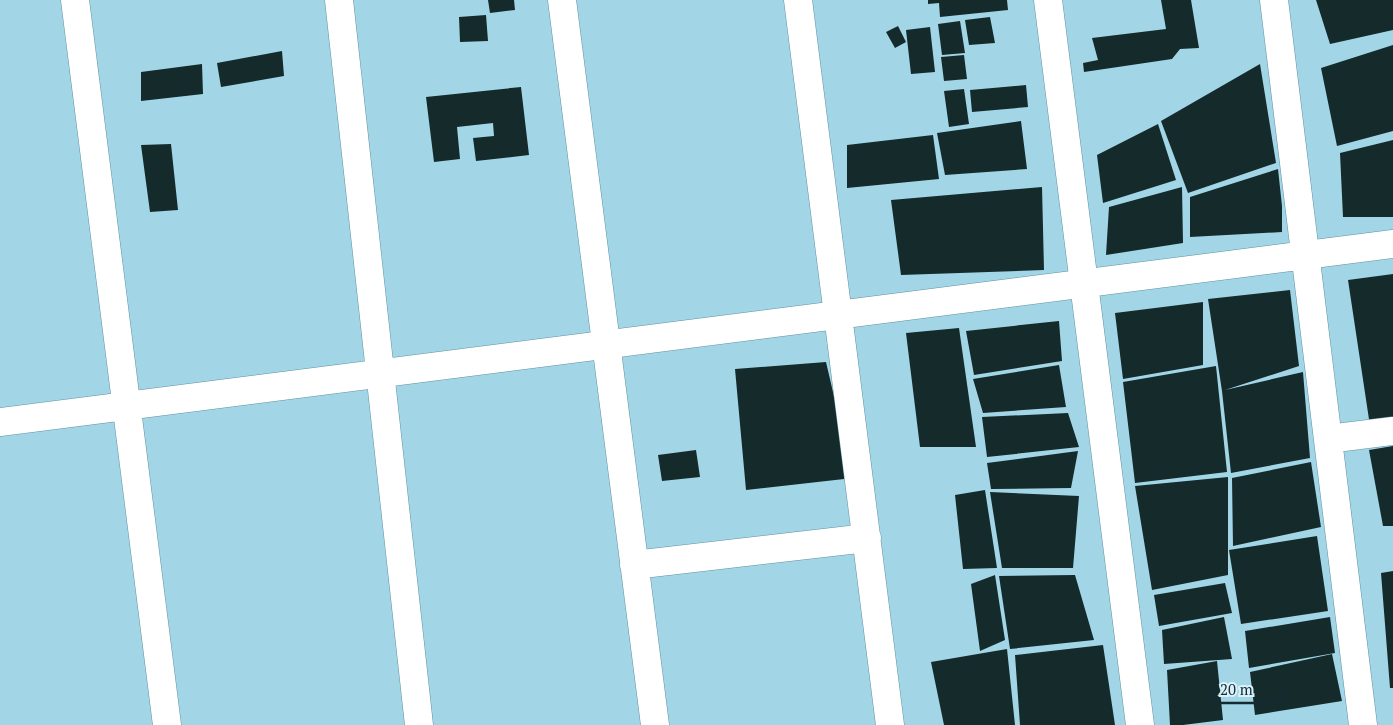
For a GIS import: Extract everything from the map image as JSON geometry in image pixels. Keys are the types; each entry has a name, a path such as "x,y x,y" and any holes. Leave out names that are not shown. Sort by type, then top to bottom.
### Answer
{"street":[{"path":"75,0 167,725"},
{"path":"339,0 419,725"},
{"path":"562,0 655,725"},
{"path":"798,0 890,725"},
{"path":"1048,0 1140,725"},
{"path":"1274,0 1363,725"},
{"path":"0,422 1393,244"},
{"path":"1328,438 1393,431"},
{"path":"634,565 867,538"}],"building":[{"path":"488,0 514,0 515,10 490,13"},
{"path":"928,0 1007,0 1008,10 940,17 939,3 928,4"},
{"path":"1161,0 1191,0 1199,48 1180,49 1172,59 1084,72 1083,63 1098,60 1092,38 1166,29"},
{"path":"1316,0 1393,0 1393,30 1330,44"},
{"path":"486,15 488,41 460,42 459,17"},
{"path":"990,17 995,43 969,45 965,20"},
{"path":"960,21 965,53 942,55 938,24"},
{"path":"898,26 906,42 895,48 886,32"},
{"path":"930,27 935,72 911,74 906,30"},
{"path":"1393,45 1393,131 1337,146 1321,68"},
{"path":"282,51 284,76 221,87 217,63"},
{"path":"964,55 967,79 944,81 941,57"},
{"path":"202,64 203,94 141,101 141,72"},
{"path":"1260,64 1276,163 1188,193 1161,121"},
{"path":"1026,85 1028,107 972,112 970,90"},
{"path":"521,87 529,155 476,161 473,138 494,136 493,123 457,127 460,159 434,162 426,97"},
{"path":"964,89 969,124 949,127 944,91"},
{"path":"1021,121 1027,169 945,175 937,133"},
{"path":"1158,124 1176,180 1103,203 1097,155"},
{"path":"933,135 939,179 847,188 847,145"},
{"path":"1393,140 1393,217 1343,217 1340,153"},
{"path":"171,144 178,210 150,212 141,145"},
{"path":"1278,169 1282,206 1282,232 1190,237 1190,197"},
{"path":"1042,187 1044,270 901,275 891,200"},
{"path":"1182,187 1183,243 1106,255 1109,207"},
{"path":"1393,274 1393,422 1370,426 1348,280"},
{"path":"1290,290 1299,366 1225,390 1303,372 1310,458 1231,473 1222,391 1208,299"},
{"path":"1203,302 1203,365 1123,379 1115,313"},
{"path":"1059,321 1062,361 974,375 966,331"},
{"path":"959,328 976,447 920,447 906,333"},
{"path":"826,362 853,478 746,490 735,369"},
{"path":"1059,365 1066,407 983,413 973,379"},
{"path":"1216,366 1227,472 1135,483 1123,382"},
{"path":"1068,413 1079,447 987,457 982,417"},
{"path":"1393,446 1393,526 1383,526 1369,450"},
{"path":"696,450 700,477 662,481 658,455"},
{"path":"1078,451 1071,488 991,489 987,463"},
{"path":"1311,462 1321,527 1233,546 1232,478"},
{"path":"1228,477 1228,575 1152,590 1135,486"},
{"path":"985,490 997,568 963,569 955,495"},
{"path":"990,492 1079,496 1073,568 1002,568"},
{"path":"1317,536 1328,611 1241,624 1229,550"},
{"path":"1393,571 1393,688 1390,688 1381,573"},
{"path":"995,575 1005,640 980,651 971,584"},
{"path":"1075,575 1094,640 1010,649 999,576"},
{"path":"1225,583 1232,613 1159,626 1154,595"},
{"path":"1224,617 1232,659 1164,664 1162,630"},
{"path":"1330,617 1335,653 1249,668 1245,631"},
{"path":"1103,645 1115,725 1020,725 1015,655"},
{"path":"1007,649 1015,725 944,725 931,662"},
{"path":"1332,654 1342,701 1255,715 1250,672"},
{"path":"1217,661 1223,720 1170,725 1167,670"}]}
